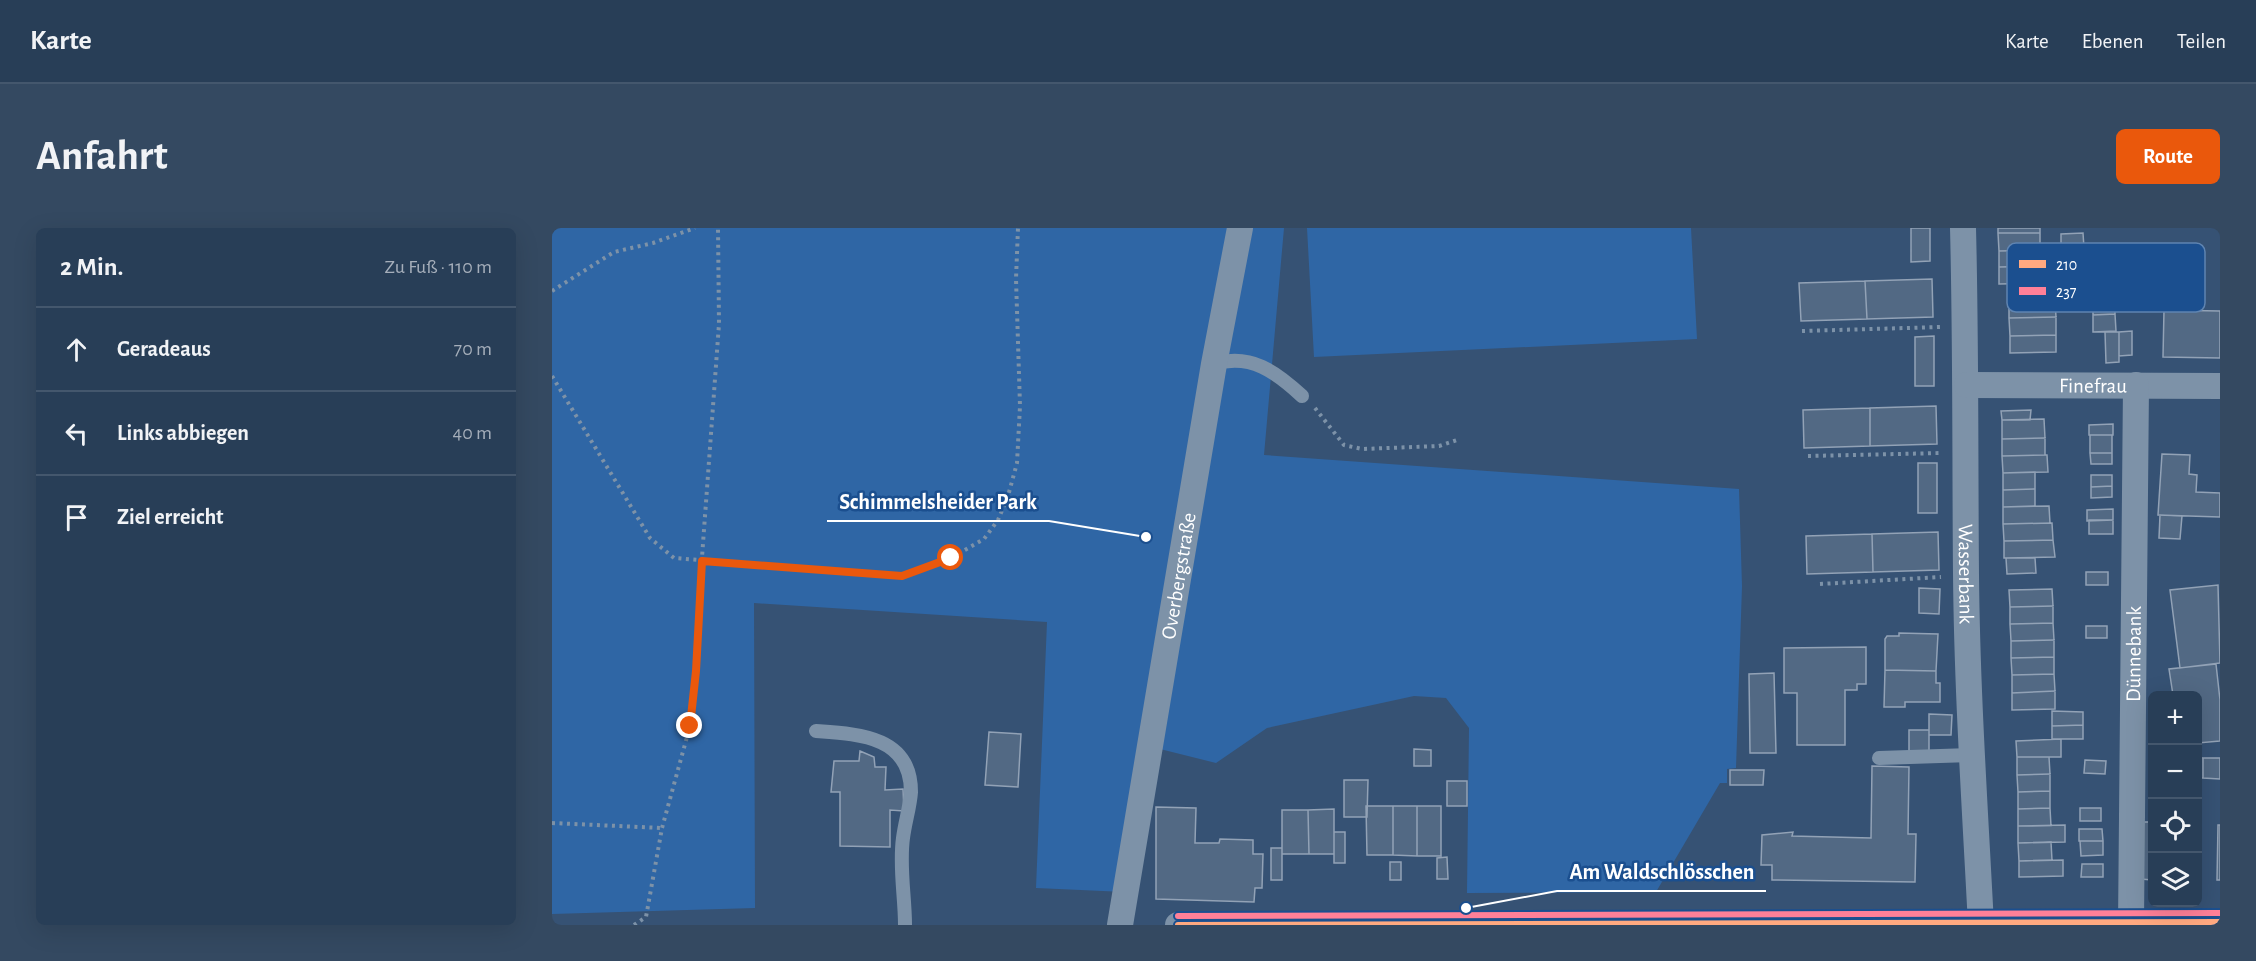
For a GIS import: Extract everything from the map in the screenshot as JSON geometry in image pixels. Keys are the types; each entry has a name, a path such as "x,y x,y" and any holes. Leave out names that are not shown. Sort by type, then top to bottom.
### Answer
{"street":[{"name":"Overbergstraße","path":"1120,925 1214,364 1240,228"},
{"name":"Wasserbank","path":"1963,228 1967,385 1966,575 1971,755 1981,924"},
{"name":"Finefrau","path":"1967,385 2220,386"},
{"name":"Dünnebank","path":"2131,924 2136,385"},
{"path":"1178,925 2220,922"}],"lane":[{"path":"1214,364 1248,360 1282,378 1302,396"},
{"path":"816,731 857,733 897,752 906,765 911,793 901,863 905,925"},
{"path":"1879,758 1971,755"}],"path":[{"path":"552,291 614,252 653,243 695,228"},
{"path":"633,925 646,917 662,828 690,726 696,671 719,324 718,228"},
{"path":"552,376 651,538 674,558 902,576 951,558 984,539 998,520 1008,496 1017,463 1020,406 1016,279 1018,228"},
{"path":"1802,331 1966,326"},
{"path":"1302,396 1320,413 1344,445 1362,449 1439,446 1457,440"},
{"path":"1808,456 1966,452"},
{"path":"1820,584 1966,575"},
{"path":"552,823 662,828"}],"shaded area":[{"path":"552,228 1284,228 1264,455 1739,489 1742,586 1736,768 1727,769 1727,783 1720,783 1656,892 1467,893 1469,728 1446,698 1414,696 1267,728 1216,763 1160,749 1125,892 1036,888 1047,622 754,603 755,908 552,914"},
{"path":"1307,228 1691,228 1697,339 1314,357"}],"building":[{"path":"1911,228 1930,228 1930,261 1911,262"},
{"path":"1998,228 2040,228 2040,233 1998,233"},
{"path":"1998,233 2040,233 2040,243 2007,243 2007,251 1999,251"},
{"path":"2083,233 2084,243 2061,243 2061,234"},
{"path":"1999,251 2007,251 2007,267 1999,267"},
{"path":"1999,267 2007,267 2007,284 1999,284"},
{"path":"1932,279 1933,317 1867,319 1865,281"},
{"path":"1865,281 1867,319 1801,321 1799,283"},
{"path":"2220,311 2220,358 2163,357 2164,312"},
{"path":"2009,312 2056,312 2056,317 2009,318"},
{"path":"2093,312 2115,312 2115,314 2093,315"},
{"path":"2115,314 2116,331 2093,332 2093,315"},
{"path":"2056,317 2056,335 2010,336 2009,318"},
{"path":"2132,331 2132,355 2119,356 2119,332"},
{"path":"2105,332 2119,332 2119,362 2106,363"},
{"path":"2056,335 2056,352 2010,353 2010,336"},
{"path":"1934,336 1934,386 1915,386 1915,337"},
{"path":"1936,406 1937,444 1870,446 1870,408"},
{"path":"1870,408 1870,446 1804,448 1803,410"},
{"path":"2031,410 2030,420 2002,420 2001,411"},
{"path":"2044,419 2045,438 2002,439 2002,420"},
{"path":"2113,424 2113,435 2089,435 2089,425"},
{"path":"2090,435 2112,435 2112,453 2090,453"},
{"path":"2045,438 2045,455 2002,456 2002,439"},
{"path":"2090,453 2112,453 2112,464 2091,464"},
{"path":"2162,454 2190,455 2189,474 2197,475 2196,492 2220,493 2220,517 2158,515"},
{"path":"2047,455 2048,472 2003,473 2002,456"},
{"path":"1918,463 1937,463 1937,513 1918,513"},
{"path":"2035,472 2035,489 2003,490 2003,473"},
{"path":"2091,475 2112,475 2112,486 2091,487"},
{"path":"2112,486 2112,497 2091,498 2091,487"},
{"path":"2035,489 2035,506 2003,507 2003,490"},
{"path":"2049,506 2050,523 2003,524 2003,507"},
{"path":"2113,509 2113,520 2087,521 2087,510"},
{"path":"2160,515 2182,516 2180,539 2159,538"},
{"path":"2089,520 2113,520 2113,534 2089,534"},
{"path":"2052,523 2053,540 2004,541 2003,524"},
{"path":"1938,532 1939,570 1873,572 1872,534"},
{"path":"1872,534 1873,572 1807,574 1806,536"},
{"path":"2053,540 2055,557 2004,558 2004,541"},
{"path":"2006,558 2035,558 2036,573 2007,574"},
{"path":"2086,572 2108,572 2108,585 2086,585"},
{"path":"2218,585 2220,663 2180,668 2170,590"},
{"path":"1919,588 1940,589 1939,614 1919,613"},
{"path":"2052,589 2053,606 2010,607 2009,590"},
{"path":"2053,606 2053,623 2010,624 2010,607"},
{"path":"2053,623 2054,640 2011,641 2010,624"},
{"path":"2086,626 2107,626 2107,638 2086,638"},
{"path":"1899,633 1938,634 1936,671 1885,670 1885,639 1887,636 1899,636"},
{"path":"2054,640 2054,657 2011,658 2011,641"},
{"path":"1866,647 1866,684 1857,684 1857,690 1845,690 1845,745 1797,745 1797,693 1784,693 1784,648"},
{"path":"2054,657 2054,674 2012,675 2011,658"},
{"path":"2216,664 2220,700 2220,741 2202,743 2202,691 2172,691 2169,669"},
{"path":"1885,670 1936,671 1936,683 1940,683 1940,702 1905,702 1905,707 1884,707"},
{"path":"1774,673 1776,753 1750,753 1749,674"},
{"path":"2054,674 2055,691 2012,693 2012,675"},
{"path":"2055,691 2055,709 2012,710 2012,693"},
{"path":"2052,711 2083,712 2083,725 2052,726"},
{"path":"1929,714 1952,715 1951,735 1929,735"},
{"path":"2083,725 2083,739 2052,739 2052,726"},
{"path":"1909,730 1929,730 1929,752 1909,751"},
{"path":"989,732 1021,734 1018,787 985,785"},
{"path":"2061,739 2061,757 2017,757 2016,741"},
{"path":"1414,749 1431,750 1431,766 1414,766"},
{"path":"860,751 874,757 875,767 886,767 885,790 903,789 904,811 890,810 890,847 840,846 840,792 831,792 834,761 859,761"},
{"path":"2017,757 2049,757 2050,774 2017,775"},
{"path":"2203,758 2220,758 2220,779 2203,778"},
{"path":"2085,760 2106,761 2105,774 2084,773"},
{"path":"1872,766 1909,767 1908,834 1916,834 1915,882 1772,880 1772,865 1761,865 1762,835 1793,832 1792,836 1871,838"},
{"path":"1730,770 1764,770 1763,785 1730,785"},
{"path":"2050,774 2050,791 2018,792 2017,775"},
{"path":"1344,780 1368,780 1367,817 1344,817"},
{"path":"1447,781 1467,781 1467,806 1447,806"},
{"path":"2050,791 2050,808 2018,809 2018,792"},
{"path":"1366,806 1393,806 1393,855 1367,855"},
{"path":"1393,806 1417,806 1417,856 1393,855"},
{"path":"1417,806 1441,806 1441,856 1417,856"},
{"path":"1156,807 1196,808 1195,843 1219,843 1220,839 1253,840 1253,854 1263,854 1262,888 1255,888 1254,902 1156,899"},
{"path":"2050,808 2051,826 2018,826 2018,809"},
{"path":"2080,808 2101,808 2101,821 2080,821"},
{"path":"1334,809 1334,854 1309,854 1308,810"},
{"path":"1282,810 1308,810 1309,854 1282,854"},
{"path":"2141,822 2148,822 2148,880 2141,879"},
{"path":"2065,825 2065,842 2018,843 2018,826"},
{"path":"2218,825 2220,825 2220,880 2217,880"},
{"path":"2079,829 2102,829 2103,841 2079,841"},
{"path":"1334,832 1345,832 1345,863 1334,863"},
{"path":"2080,841 2103,841 2103,855 2081,856"},
{"path":"2051,842 2052,860 2019,861 2018,843"},
{"path":"1271,848 1282,848 1282,880 1271,880"},
{"path":"1447,857 1448,879 1437,879 1437,858"},
{"path":"2063,860 2063,876 2019,877 2019,861"},
{"path":"1390,862 1401,862 1401,880 1390,880"},
{"path":"2082,864 2103,864 2103,877 2081,877"}],"transit line":[{"name":"237","path":"1178,916 2220,913"},
{"name":"210","path":"1178,925 2220,922"}],"place":[{"name":"Schimmelsheider Park","path":"1146,537"},
{"name":"Am Waldschlösschen","path":"1466,908"}],"route":[{"path":"690,726 696,671 702,561 902,576 951,558"}]}
